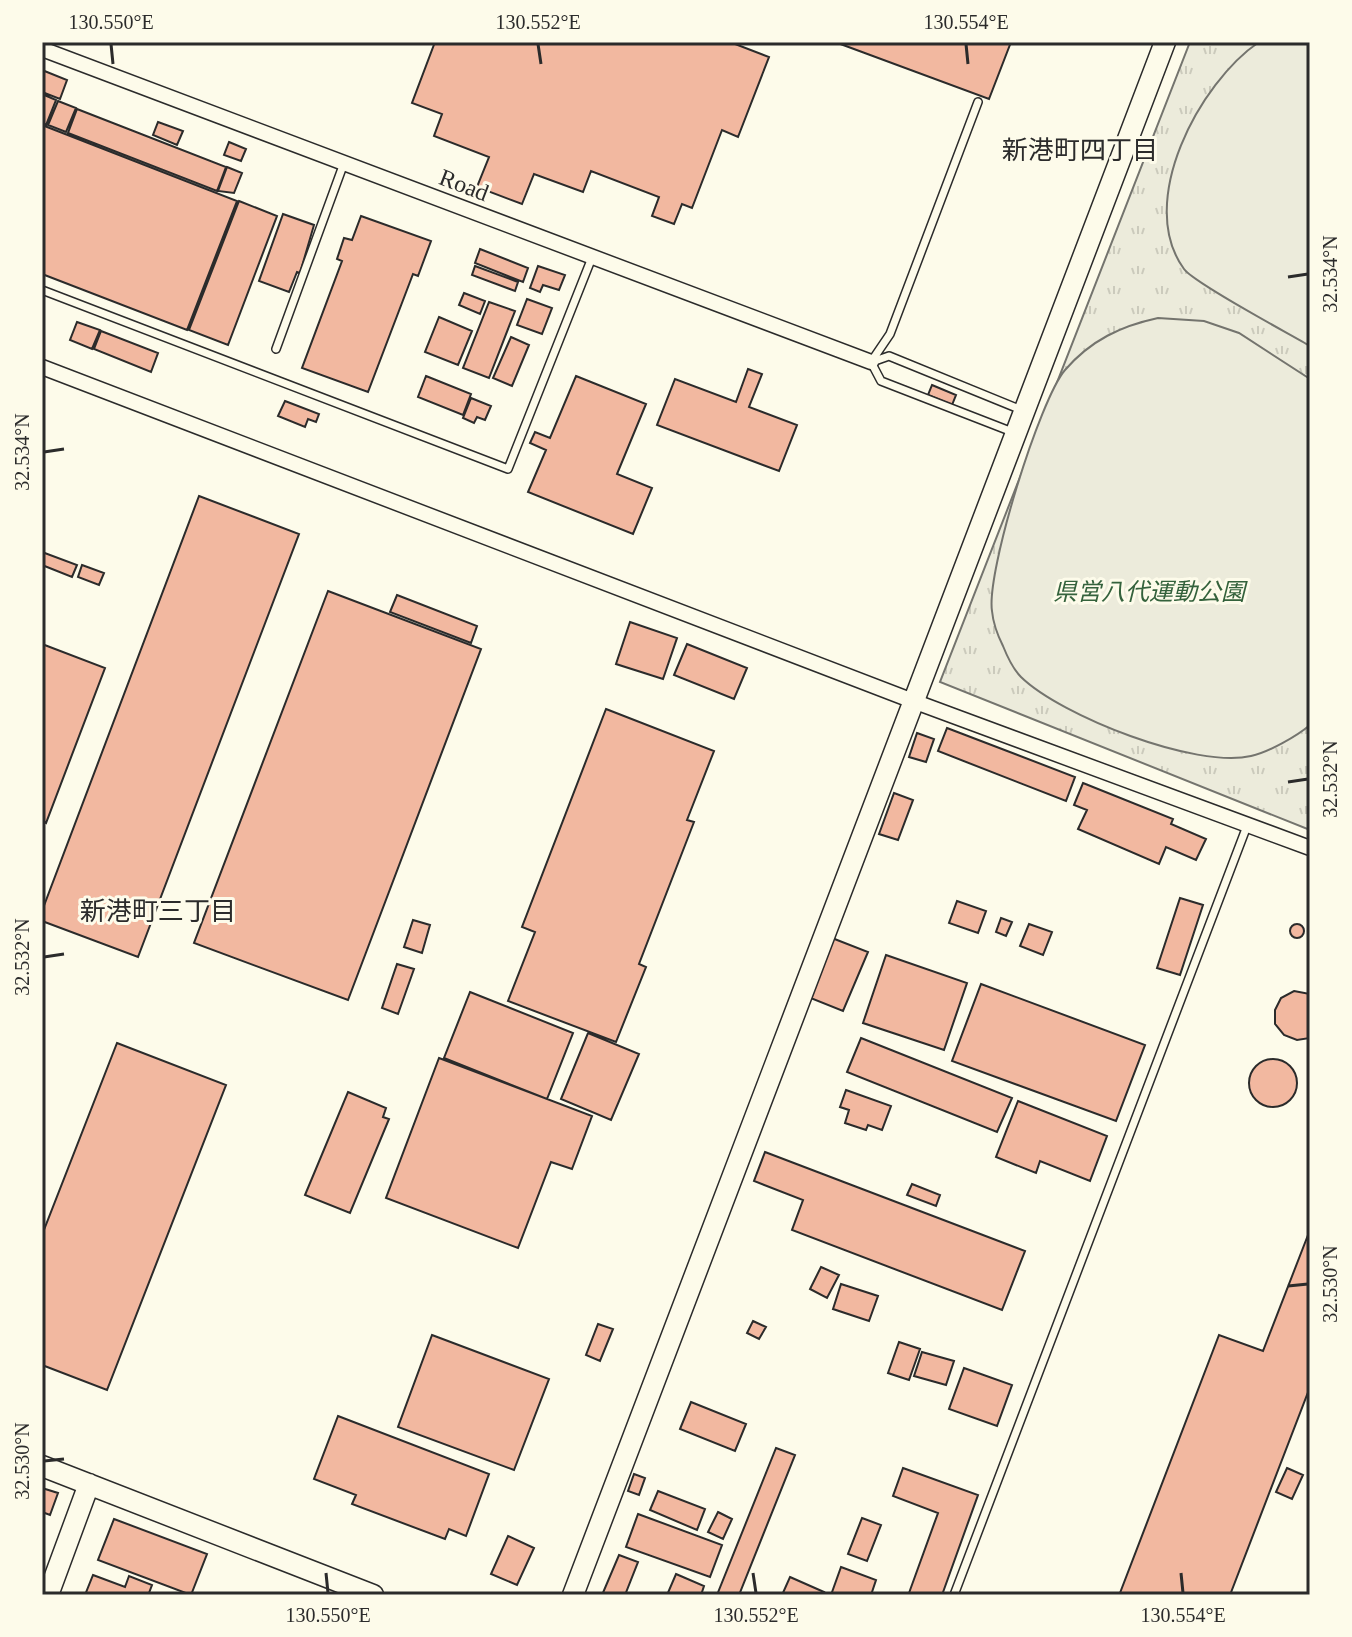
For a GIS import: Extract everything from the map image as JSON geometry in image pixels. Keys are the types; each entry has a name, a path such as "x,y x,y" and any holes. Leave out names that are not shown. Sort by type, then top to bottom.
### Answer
{"street":[{"path":"573,1595 1165,42"},
{"name":"Road","path":"42,50 871,362"},
{"path":"42,367 913,701 1310,848"},
{"path":"42,1466 373,1595"},
{"path":"48,1595 89,1484"}],"lane":[{"path":"42,50 591,260 871,362 889,356 1026,412"},
{"path":"871,362 890,334 978,102"},
{"path":"276,349 344,163"},
{"path":"42,290 508,469 591,260"},
{"path":"871,362 881,381 1017,434"},
{"path":"954,1595 1247,826"}],"green space":[{"name":"県営八代運動公園","path":"1190,42 1310,42 1310,830 940,682"},
{"path":"1259,42 1310,42 1310,346 1191,276 1184,269 1171,242 1167,211 1171,178 1181,145 1196,114 1216,85 1237,60"},
{"name":"県営八代運動公園","path":"1158,318 1204,321 1239,333 1310,379 1310,725 1282,743 1251,756 1227,758 1197,755 1165,747 1097,723 1066,708 1018,674 993,620 992,591 1006,525 1029,449 1054,387 1075,359 1096,342 1119,330"}],"building":[{"path":"435,42 730,42 769,57 738,137 722,130 692,208 682,204 674,224 652,216 659,197 591,171 583,192 534,174 522,204 477,187 489,157 434,136 442,114 412,103"},
{"path":"835,42 1011,42 989,99"},
{"path":"42,70 67,80 60,99 42,92"},
{"path":"42,94 56,100 46,125 42,123"},
{"path":"58,101 76,108 66,132 48,125"},
{"path":"77,109 226,167 217,191 68,133"},
{"path":"158,122 183,131 177,145 153,135"},
{"path":"42,125 237,201 187,330 42,274"},
{"path":"229,142 246,149 241,161 224,155"},
{"path":"227,167 242,173 234,193 218,191"},
{"path":"239,201 277,216 228,345 189,330"},
{"path":"283,214 314,225 300,273 297,272 289,292 259,281"},
{"path":"361,216 431,241 418,276 413,274 368,392 302,368 342,261 337,259 344,238 352,240"},
{"path":"480,249 528,268 523,282 475,263"},
{"path":"475,266 518,282 515,291 472,275"},
{"path":"538,266 565,275 559,290 543,285 540,292 530,288"},
{"path":"464,293 485,301 480,314 459,305"},
{"path":"527,299 552,308 542,334 517,325"},
{"path":"489,302 515,311 489,378 463,368"},
{"path":"439,317 472,331 458,365 425,352"},
{"path":"77,322 100,330 92,349 70,340"},
{"path":"101,331 158,353 151,372 94,349"},
{"path":"511,337 529,345 512,386 493,378"},
{"path":"748,369 762,374 749,407 797,425 779,471 657,425 675,379 736,402"},
{"path":"426,376 471,394 463,415 418,397"},
{"path":"576,376 646,404 617,474 652,488 633,534 528,492 546,450 530,443 535,432 550,438"},
{"path":"932,385 956,395 952,405 928,395"},
{"path":"471,398 491,406 485,420 477,417 474,423 463,418"},
{"path":"285,401 319,414 316,422 308,419 305,427 278,416"},
{"path":"199,496 299,534 138,957 42,921 42,911"},
{"path":"42,552 77,565 72,577 42,565"},
{"path":"82,565 104,573 99,585 78,577"},
{"path":"328,591 481,649 348,1000 194,943"},
{"path":"397,595 477,626 471,643 390,612"},
{"path":"630,622 677,638 663,679 616,664"},
{"path":"42,644 105,668 46,823 42,821"},
{"path":"687,644 747,668 734,699 674,675"},
{"path":"606,709 714,751 687,820 694,822 639,964 646,967 616,1042 508,1001 535,932 522,927"},
{"path":"947,728 1075,777 1066,801 938,751"},
{"path":"917,733 934,739 926,762 909,757"},
{"path":"1083,783 1173,819 1171,824 1206,839 1196,860 1166,847 1159,864 1078,829 1087,810 1074,805"},
{"path":"894,793 913,800 898,840 879,834"},
{"path":"1180,898 1203,905 1180,975 1157,968"},
{"path":"957,901 986,911 978,933 949,923"},
{"path":"1001,918 1012,922 1006,936 996,932"},
{"path":"413,920 430,925 422,953 404,947"},
{"path":"1029,924 1052,932 1043,955 1020,946"},
{"path":"1297,924 1304,931 1297,938 1290,931"},
{"path":"832,938 868,952 843,1011 808,997"},
{"path":"886,955 967,983 944,1050 863,1023"},
{"path":"397,964 414,969 398,1014 382,1008"},
{"path":"981,984 1145,1045 1116,1121 952,1061"},
{"path":"1294,991 1310,994 1310,1038 1297,1040 1284,1035 1275,1024 1275,1010 1281,998"},
{"path":"470,992 573,1033 547,1099 444,1058"},
{"path":"588,1033 639,1054 611,1120 561,1099"},
{"path":"861,1038 1012,1098 997,1132 847,1072"},
{"path":"117,1043 226,1085 107,1390 42,1365 42,1235"},
{"path":"439,1058 592,1116 572,1169 551,1162 518,1248 386,1198"},
{"path":"1273,1059 1290,1066 1297,1083 1290,1100 1273,1107 1256,1100 1249,1083 1256,1066"},
{"path":"846,1090 891,1106 882,1130 868,1125 866,1130 845,1123 849,1110 840,1107"},
{"path":"348,1092 386,1108 383,1117 389,1119 350,1213 305,1195"},
{"path":"1018,1101 1107,1136 1090,1181 1040,1161 1036,1173 996,1157"},
{"path":"765,1152 1025,1251 1002,1310 792,1230 803,1200 754,1181"},
{"path":"912,1184 940,1195 936,1206 907,1195"},
{"path":"1308,1235 1310,1387 1230,1595 1120,1593 1219,1335 1263,1351"},
{"path":"821,1267 839,1275 827,1298 810,1289"},
{"path":"841,1284 878,1296 869,1321 833,1309"},
{"path":"753,1321 766,1327 759,1339 747,1333"},
{"path":"598,1324 613,1329 600,1361 586,1355"},
{"path":"432,1335 549,1379 514,1470 398,1427"},
{"path":"899,1342 920,1349 909,1380 888,1373"},
{"path":"922,1352 954,1361 946,1385 914,1376"},
{"path":"964,1368 1012,1385 997,1426 949,1409"},
{"path":"691,1402 746,1424 735,1451 680,1429"},
{"path":"338,1416 489,1474 466,1536 449,1529 445,1539 352,1504 356,1495 314,1479"},
{"path":"776,1448 795,1455 739,1595 717,1595"},
{"path":"903,1468 978,1495 942,1595 909,1593 938,1513 893,1496"},
{"path":"1287,1468 1303,1475 1292,1499 1276,1492"},
{"path":"634,1474 645,1478 639,1495 628,1491"},
{"path":"42,1488 58,1493 50,1515 42,1512"},
{"path":"658,1491 705,1509 697,1530 650,1510"},
{"path":"718,1512 732,1519 723,1539 708,1532"},
{"path":"638,1514 722,1545 710,1577 626,1547"},
{"path":"862,1518 881,1525 867,1561 848,1554"},
{"path":"114,1519 207,1554 191,1595 98,1560"},
{"path":"508,1536 534,1548 517,1585 491,1574"},
{"path":"619,1555 638,1562 625,1595 602,1595"},
{"path":"841,1567 876,1580 871,1595 831,1595"},
{"path":"676,1574 704,1586 701,1595 667,1595"},
{"path":"93,1575 125,1587 129,1576 152,1585 149,1593 154,1595 85,1595"},
{"path":"790,1577 824,1592 822,1595 782,1595"}],"district":[{"name":"新港町四丁目","path":"1080,150"},
{"name":"新港町三丁目","path":"158,911"}]}
